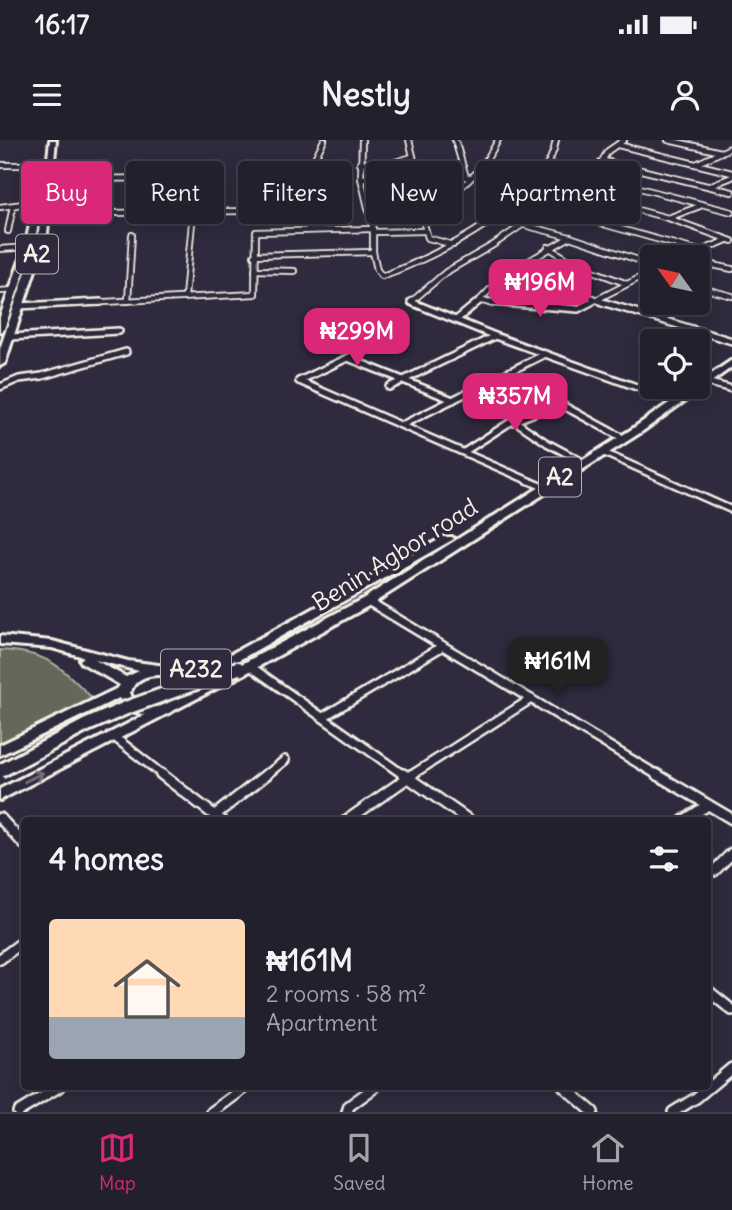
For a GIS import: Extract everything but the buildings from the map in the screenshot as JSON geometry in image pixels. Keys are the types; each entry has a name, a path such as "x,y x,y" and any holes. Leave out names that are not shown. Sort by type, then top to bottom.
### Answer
{"highway":[{"name":"A2","path":"43,161 46,140"},
{"name":"A2","path":"51,161 53,140"},
{"name":"A2","path":"0,329 29,247 34,224"},
{"name":"A2","path":"0,363 40,247 43,224"},
{"name":"Benin Agbor road","path":"710,373 732,354"},
{"name":"Benin Agbor road","path":"710,375 732,363"},
{"name":"Benin Agbor road","path":"0,642 59,646 131,668 155,671 194,669 235,657 328,604 381,584 619,436 670,399"},
{"name":"Benin Agbor road","path":"540,486 602,452 676,399"},
{"name":"A2","path":"0,771 116,713 240,666 381,584"},
{"name":"Benin Agbor road","path":"0,795 173,706 240,666 368,601 381,584"},
{"path":"0,642 56,651 87,661 105,670 125,687 126,702 138,709 155,711 173,706 186,696 187,684 173,673 155,671 138,675 125,687 106,699 0,751"},
{"name":"A2","path":"0,764 121,704 240,666"},
{"path":"105,670 108,677 106,699"}],"street":[{"path":"312,161 324,140"},
{"path":"362,140 361,178 366,196"},
{"path":"409,140 413,161"},
{"path":"456,140 469,177"},
{"path":"462,182 491,157 498,140"},
{"path":"372,224 373,252 377,270 382,276 432,256 453,245 520,195 553,157 556,140"},
{"path":"604,161 608,151 624,140"},
{"path":"668,140 721,152"},
{"path":"618,145 732,175"},
{"path":"695,164 732,147"},
{"path":"360,163 391,163 412,157"},
{"path":"0,165 21,165"},
{"path":"640,170 732,192"},
{"path":"709,186 732,175"},
{"path":"462,177 469,177"},
{"path":"361,178 366,178"},
{"path":"640,189 732,212"},
{"path":"0,208 21,205"},
{"path":"668,218 701,205"},
{"path":"8,231 13,206"},
{"path":"640,210 730,240"},
{"path":"185,297 192,224"},
{"path":"308,224 308,229"},
{"path":"424,224 431,239 453,245"},
{"path":"640,261 570,237 520,224 493,246 446,272 411,302 495,336 640,388"},
{"path":"603,224 677,245"},
{"path":"18,306 256,294 256,232 308,229 425,231"},
{"path":"128,301 132,235"},
{"path":"456,320 503,276 548,247 570,237"},
{"path":"710,247 730,240"},
{"path":"0,249 29,247"},
{"path":"548,247 577,265 625,283"},
{"path":"254,255 373,252"},
{"path":"710,264 732,269"},
{"path":"577,265 572,273 575,285 583,294 593,299 732,341"},
{"path":"255,270 294,271"},
{"path":"479,301 578,309 640,277"},
{"path":"0,291 15,289"},
{"path":"710,290 732,296"},
{"path":"9,337 119,331"},
{"path":"402,331 299,381 540,486"},
{"path":"389,387 495,336"},
{"path":"0,387 19,379 42,376 126,352"},
{"path":"402,425 545,354"},
{"path":"348,358 453,400"},
{"path":"507,375 619,436"},
{"path":"710,382 732,389"},
{"path":"464,452 488,432 512,419 559,403"},
{"path":"512,419 547,443 579,460"},
{"path":"602,452 732,510"},
{"path":"368,601 732,819"},
{"path":"323,717 443,646"},
{"path":"240,666 323,717 464,817"},
{"path":"352,817 408,777 531,699"},
{"path":"113,736 217,817"},
{"path":"219,817 285,760"},
{"path":"689,817 708,805"},
{"path":"0,818 21,841"},
{"path":"714,871 732,853"},
{"path":"0,959 21,943"},
{"path":"711,993 732,1010"},
{"path":"711,1086 732,1068"},
{"path":"18,1112 54,1090"},
{"path":"212,1112 242,1090"},
{"path":"347,1112 349,1106 371,1090"},
{"path":"567,1090 593,1112"},
{"path":"673,1112 706,1090"}],"green space":[{"path":"0,650 30,654 52,663 93,699 0,744"}]}
